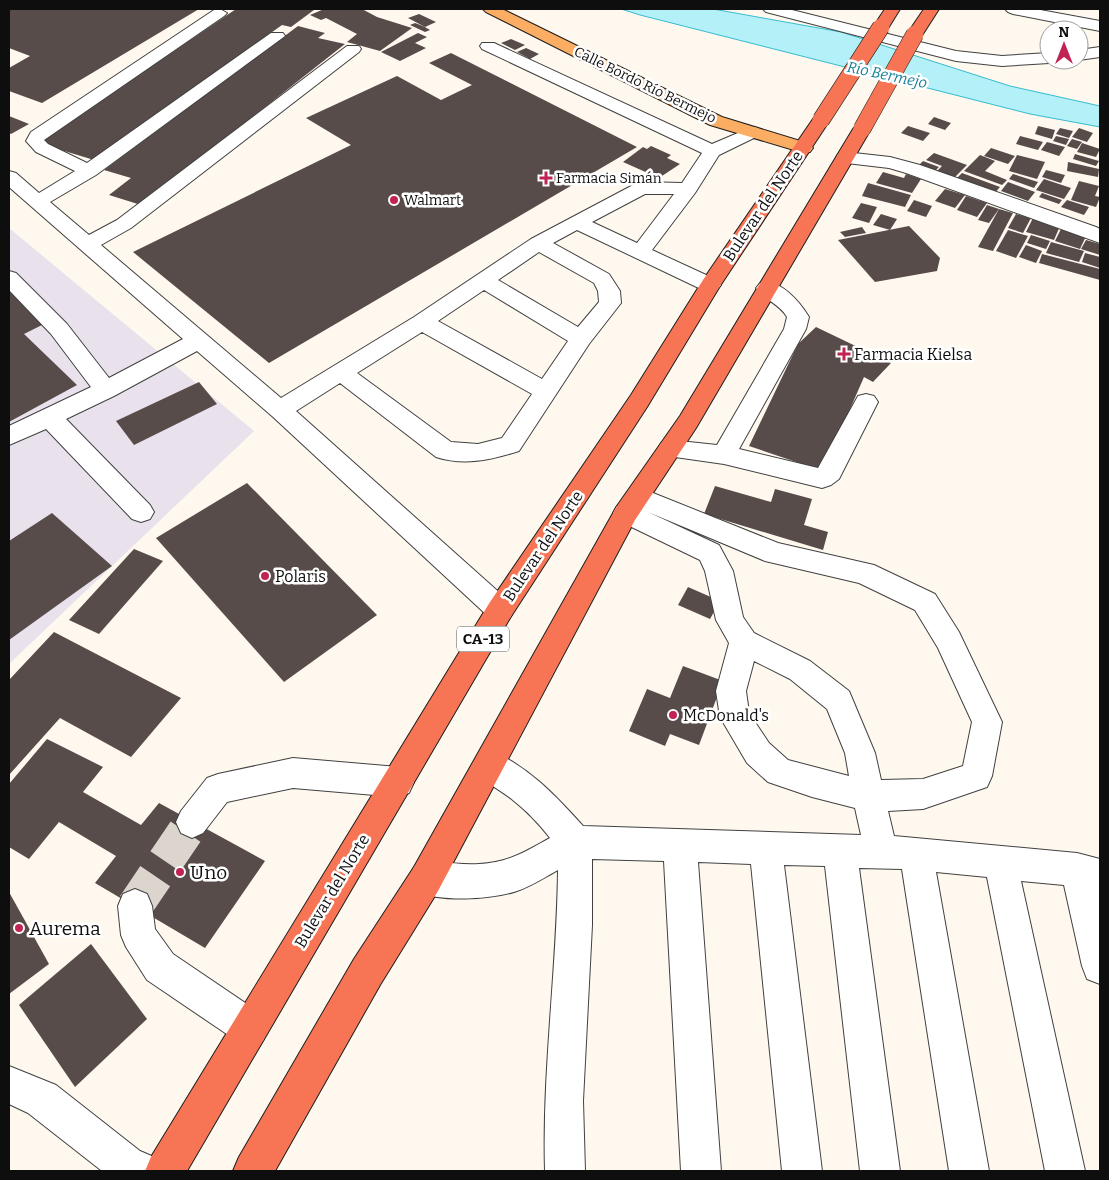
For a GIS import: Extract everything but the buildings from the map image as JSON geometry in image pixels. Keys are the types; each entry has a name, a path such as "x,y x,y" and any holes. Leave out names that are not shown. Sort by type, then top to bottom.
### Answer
{"highway":[{"name":"Bulevar del Norte","path":"165,1171 500,610 639,401 710,285 804,148 892,9"},
{"path":"252,1171 367,972 426,879 632,505 670,449 845,158 931,9"}],"main road":[{"name":"Calle Bordo Río Bermejo","path":"491,9 716,121 804,148"}],"street":[{"path":"771,9 956,56 1002,61 1039,59"},
{"path":"1012,9 1100,26"},
{"path":"1030,12 1043,20"},
{"path":"89,170 42,148 35,141 37,136 219,13"},
{"path":"39,202 89,170 277,36"},
{"path":"488,46 712,152"},
{"path":"86,245 124,224 353,49"},
{"path":"640,253 688,189 712,152 752,132"},
{"path":"845,158 890,163 913,169 1089,231 1100,237"},
{"path":"9,176 86,245 280,410 500,610"},
{"path":"280,410 422,322 538,243 642,188 688,189"},
{"path":"577,222 710,285"},
{"path":"341,372 445,451 478,453 510,445 580,339 610,303 609,291 602,279 538,243"},
{"path":"9,278 59,330 106,390"},
{"path":"484,281 580,339"},
{"path":"724,455 795,329 798,317 791,305 767,288"},
{"path":"422,322 544,391"},
{"path":"9,436 106,390 197,340"},
{"path":"670,449 724,455 822,478 830,472 866,402"},
{"path":"50,418 140,512"},
{"path":"632,505 710,553 719,571 730,620 744,642 800,670 838,700 860,753 881,854"},
{"path":"632,505 774,553 864,573 925,602 949,640 987,722 976,776 923,794 869,796 779,772 758,753 735,717 732,691 744,642"},
{"path":"489,765 524,789 546,808 575,842 575,925 564,1101 565,1171"},
{"path":"192,822 218,789 293,773 398,782"},
{"path":"426,879 478,882 516,875 575,842 916,854 1088,873 1100,966"},
{"path":"680,845 701,1171"},
{"path":"766,849 802,1171"},
{"path":"840,851 880,1171"},
{"path":"916,854 969,1171"},
{"path":"1001,863 1065,1171"},
{"path":"135,906 138,935 160,967 250,1028"},
{"path":"9,1084 42,1099 126,1165 140,1171"}],"shaded area":[{"path":"9,228 254,431 9,664"}],"water":[{"name":"Río Bermejo","path":"621,9 713,9 841,32 1010,86 1100,106 1100,127 1030,114"}],"tunnel":[{"path":"135,906 192,822"}],"place":[{"name":"Farmacia Simán","path":"546,178"},
{"name":"Walmart","path":"394,200"},
{"name":"Farmacia Kielsa","path":"844,354"},
{"name":"Polaris","path":"265,576"},
{"name":"McDonald's","path":"673,715"},
{"name":"Uno","path":"180,872"},
{"name":"Aurema","path":"19,928"}]}
